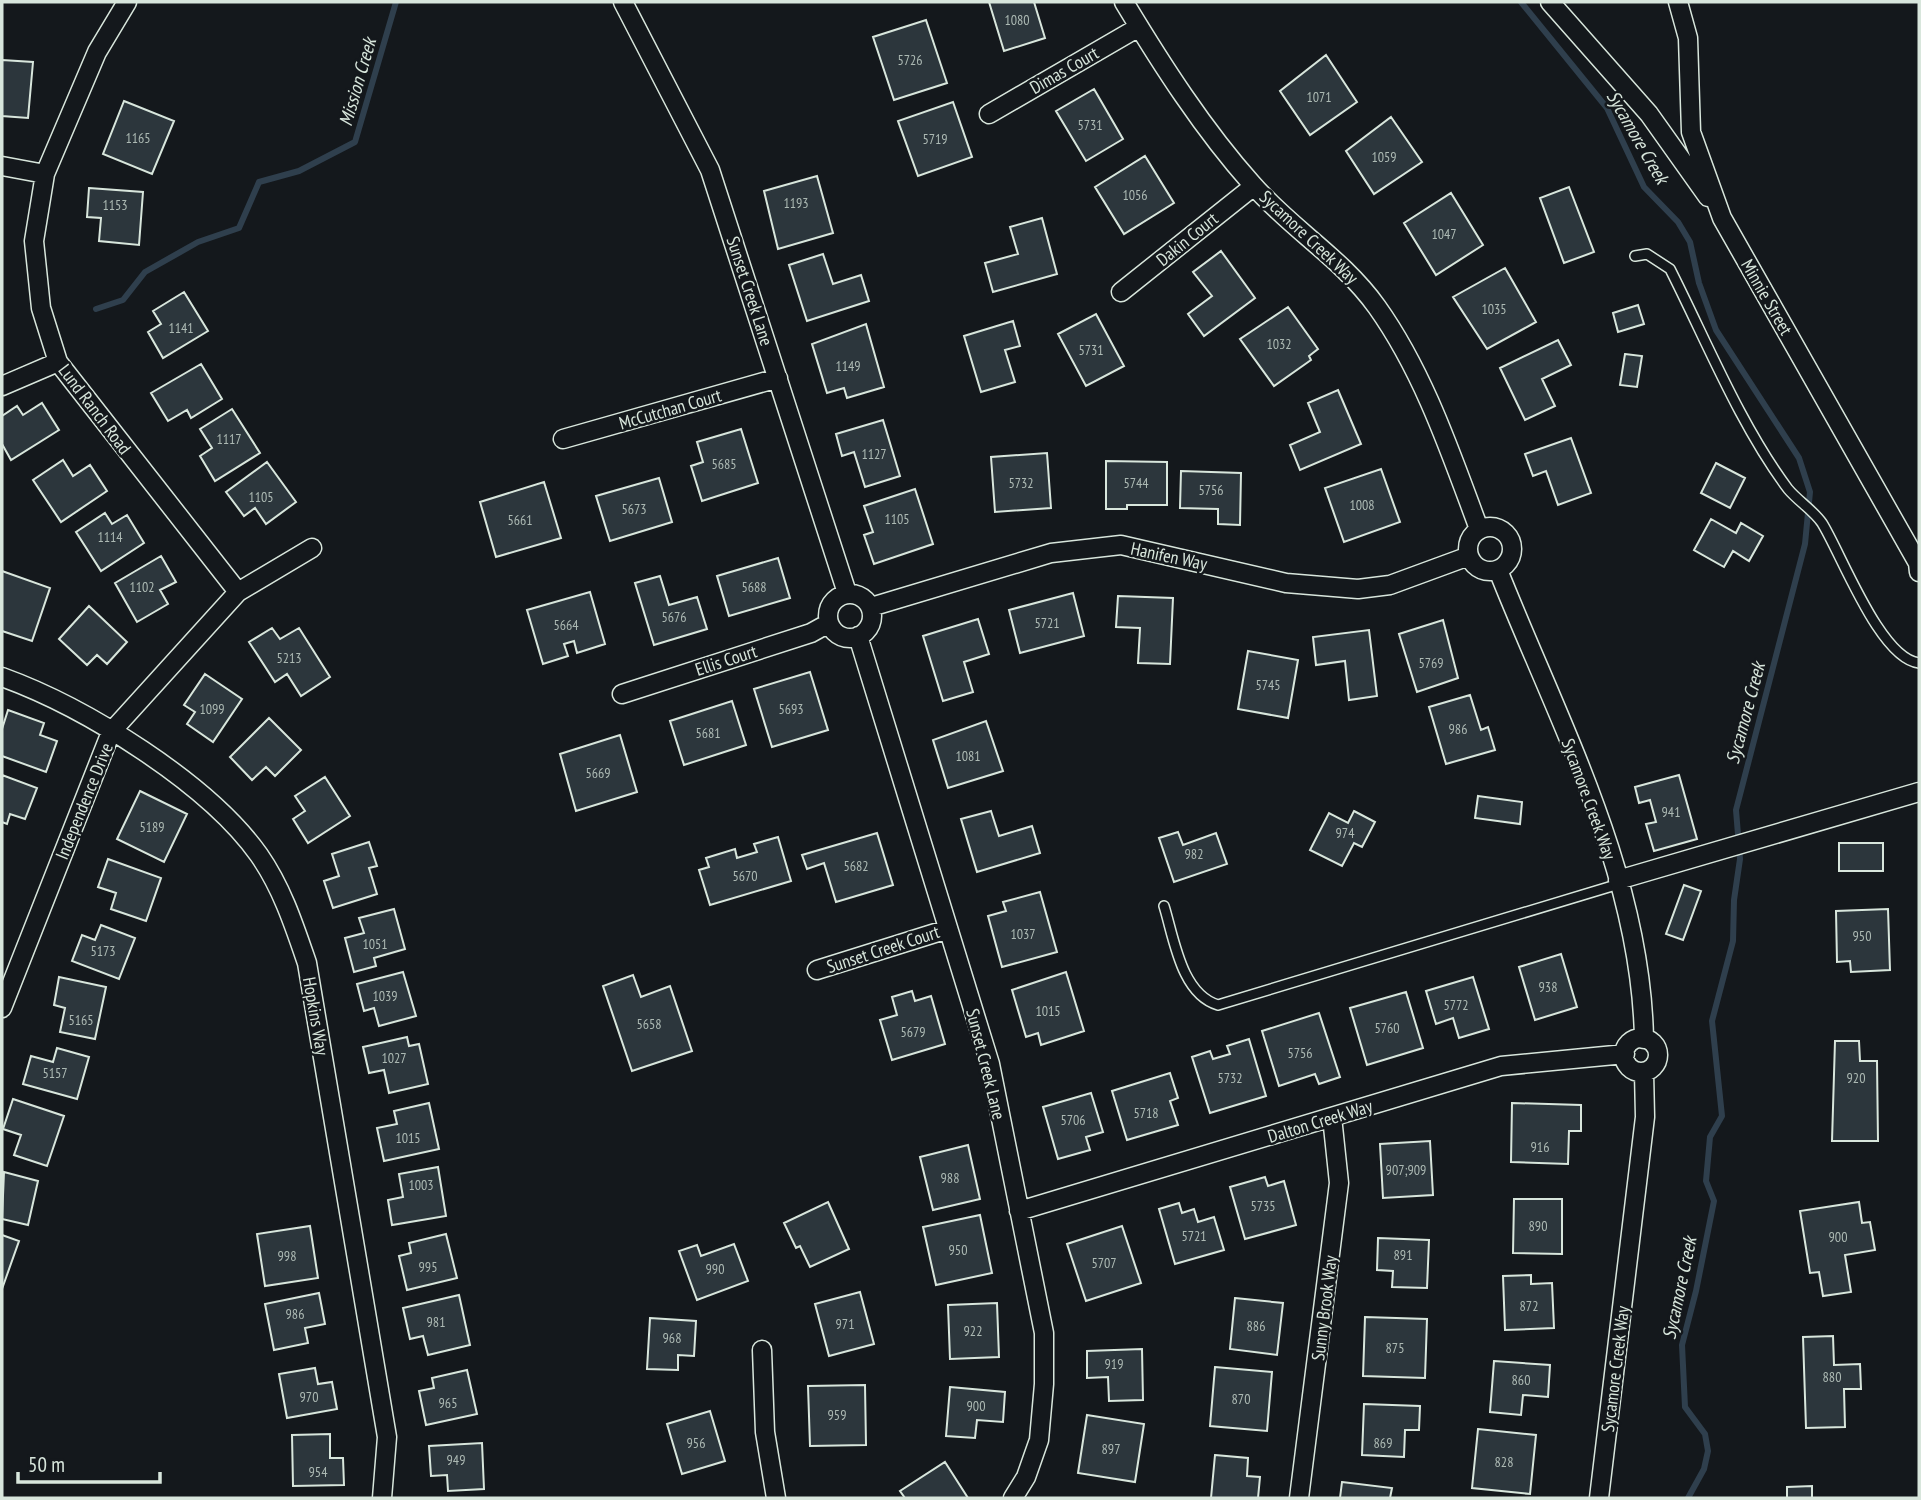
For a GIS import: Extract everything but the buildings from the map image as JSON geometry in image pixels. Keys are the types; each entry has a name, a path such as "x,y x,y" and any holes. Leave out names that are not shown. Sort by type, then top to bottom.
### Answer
{"street":[{"name":"Lund Ranch Road","path":"127,2 97,52 45,174 34,240 41,308 58,362 238,592"},
{"name":"Sunset Creek Lane","path":"623,2 710,170 847,593"},
{"name":"Sycamore Creek Way","path":"1124,2 1200,117 1254,186 1350,273 1378,309 1425,392 1479,529"},
{"path":"1550,2 1649,114 1721,218"},
{"name":"Minnie Street","path":"1678,2 1688,38 1691,132 1721,218 1918,562 1919,572"},
{"name":"Dimas Court","path":"989,114 1139,27"},
{"path":"2,166 45,174"},
{"name":"Dakin Court","path":"1121,292 1254,186"},
{"path":"2,386 58,362"},
{"name":"McCutchan Court","path":"562,439 778,378"},
{"path":"1497,527 1511,541 1512,555 1498,570 1481,570 1469,556 1470,539 1479,529 1497,527"},
{"name":"Hanifen Way","path":"871,607 1051,552 1121,545 1286,583 1346,588 1390,584 1469,556"},
{"name":"Independence Drive","path":"2,1008 111,732 238,592 312,548"},
{"name":"Sycamore Creek Way","path":"1498,570 1575,756 1618,882 1641,980 1644,1039"},
{"path":"847,593 862,596 871,607 872,621 858,636 841,636 828,622 830,605 839,596 847,593"},
{"name":"Ellis Court","path":"622,694 811,634 828,622"},
{"name":"Sunset Creek Lane","path":"858,636 990,1064 1044,1333 1044,1384 1039,1440 1026,1477 1013,1498"},
{"name":"Hopkins Way","path":"2,677 26,686 111,732 140,750 225,814 259,856 289,908 307,963 387,1437 382,1498"},
{"path":"1618,882 1919,792"},
{"name":"Sunset Creek Court","path":"817,970 948,929"},
{"path":"1644,1039 1655,1046 1658,1055 1655,1065 1644,1072 1631,1069 1625,1054 1630,1043 1644,1039"},
{"name":"Dalton Creek Way","path":"1019,1211 1501,1066 1625,1054"},
{"name":"Sycamore Creek Way","path":"1599,1498 1645,1117 1644,1072"},
{"name":"Sunny Brook Way","path":"1299,1498 1339,1183 1332,1118"},
{"path":"762,1350 765,1432 776,1498"}],"lane":[{"path":"1635,256 1647,254 1670,269 1743,415 1788,488 1819,520 1850,583 1894,648 1910,662 1919,663"},
{"path":"1164,906 1187,976 1206,1002 1218,1005 1618,882"}],"waterway":[{"name":"Mission Creek","path":"96,309 123,300 145,272 198,242 239,228 259,182 299,171 355,142 396,2"},
{"name":"Sycamore Creek","path":"1521,2 1607,108 1644,187 1678,222 1690,242 1699,283 1716,330 1799,458 1810,492 1805,544 1736,810 1740,859 1734,900 1733,941 1712,1021 1722,1116 1710,1137 1706,1181 1714,1201 1682,1345 1685,1407 1705,1434 1708,1451 1704,1469 1688,1498"}]}
